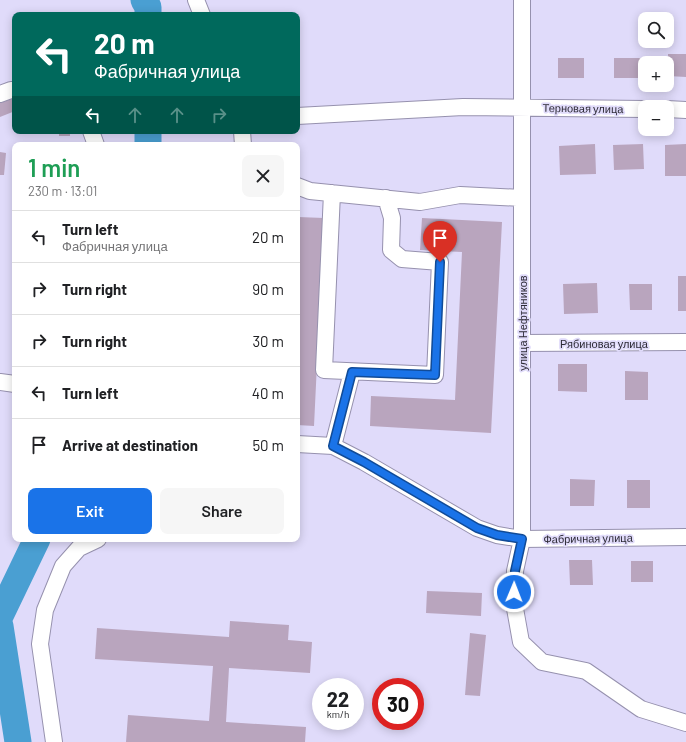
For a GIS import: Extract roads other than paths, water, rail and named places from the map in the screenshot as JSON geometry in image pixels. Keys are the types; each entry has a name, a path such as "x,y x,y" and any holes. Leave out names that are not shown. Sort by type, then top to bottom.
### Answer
{"street":[{"path":"196,0 201,12"},
{"name":"улица Нефтяников","path":"522,0 522,539 515,571 514,597 521,642 542,662 586,671 641,710 686,723"},
{"path":"0,94 12,90"},
{"name":"Терновая улица","path":"300,116 463,106 638,109"},
{"path":"674,109 686,110"},
{"path":"300,187 310,191 420,202 460,195 522,198"},
{"path":"332,193 324,370 435,375 440,262 402,259 390,250 392,218 386,198"},
{"name":"Рябиновая улица","path":"522,343 686,342"},
{"path":"333,446 352,372"},
{"path":"0,382 12,384"},
{"name":"Фабричная улица","path":"300,444 333,446 364,462 477,528 497,535 522,539 686,537"},
{"path":"54,742 40,644 45,610 63,566 79,548 92,542"}],"waterway":[{"path":"144,0 148,7 148,12"},
{"path":"148,134 148,142"},
{"path":"0,616 36,542"},
{"path":"0,626 18,742"}]}
